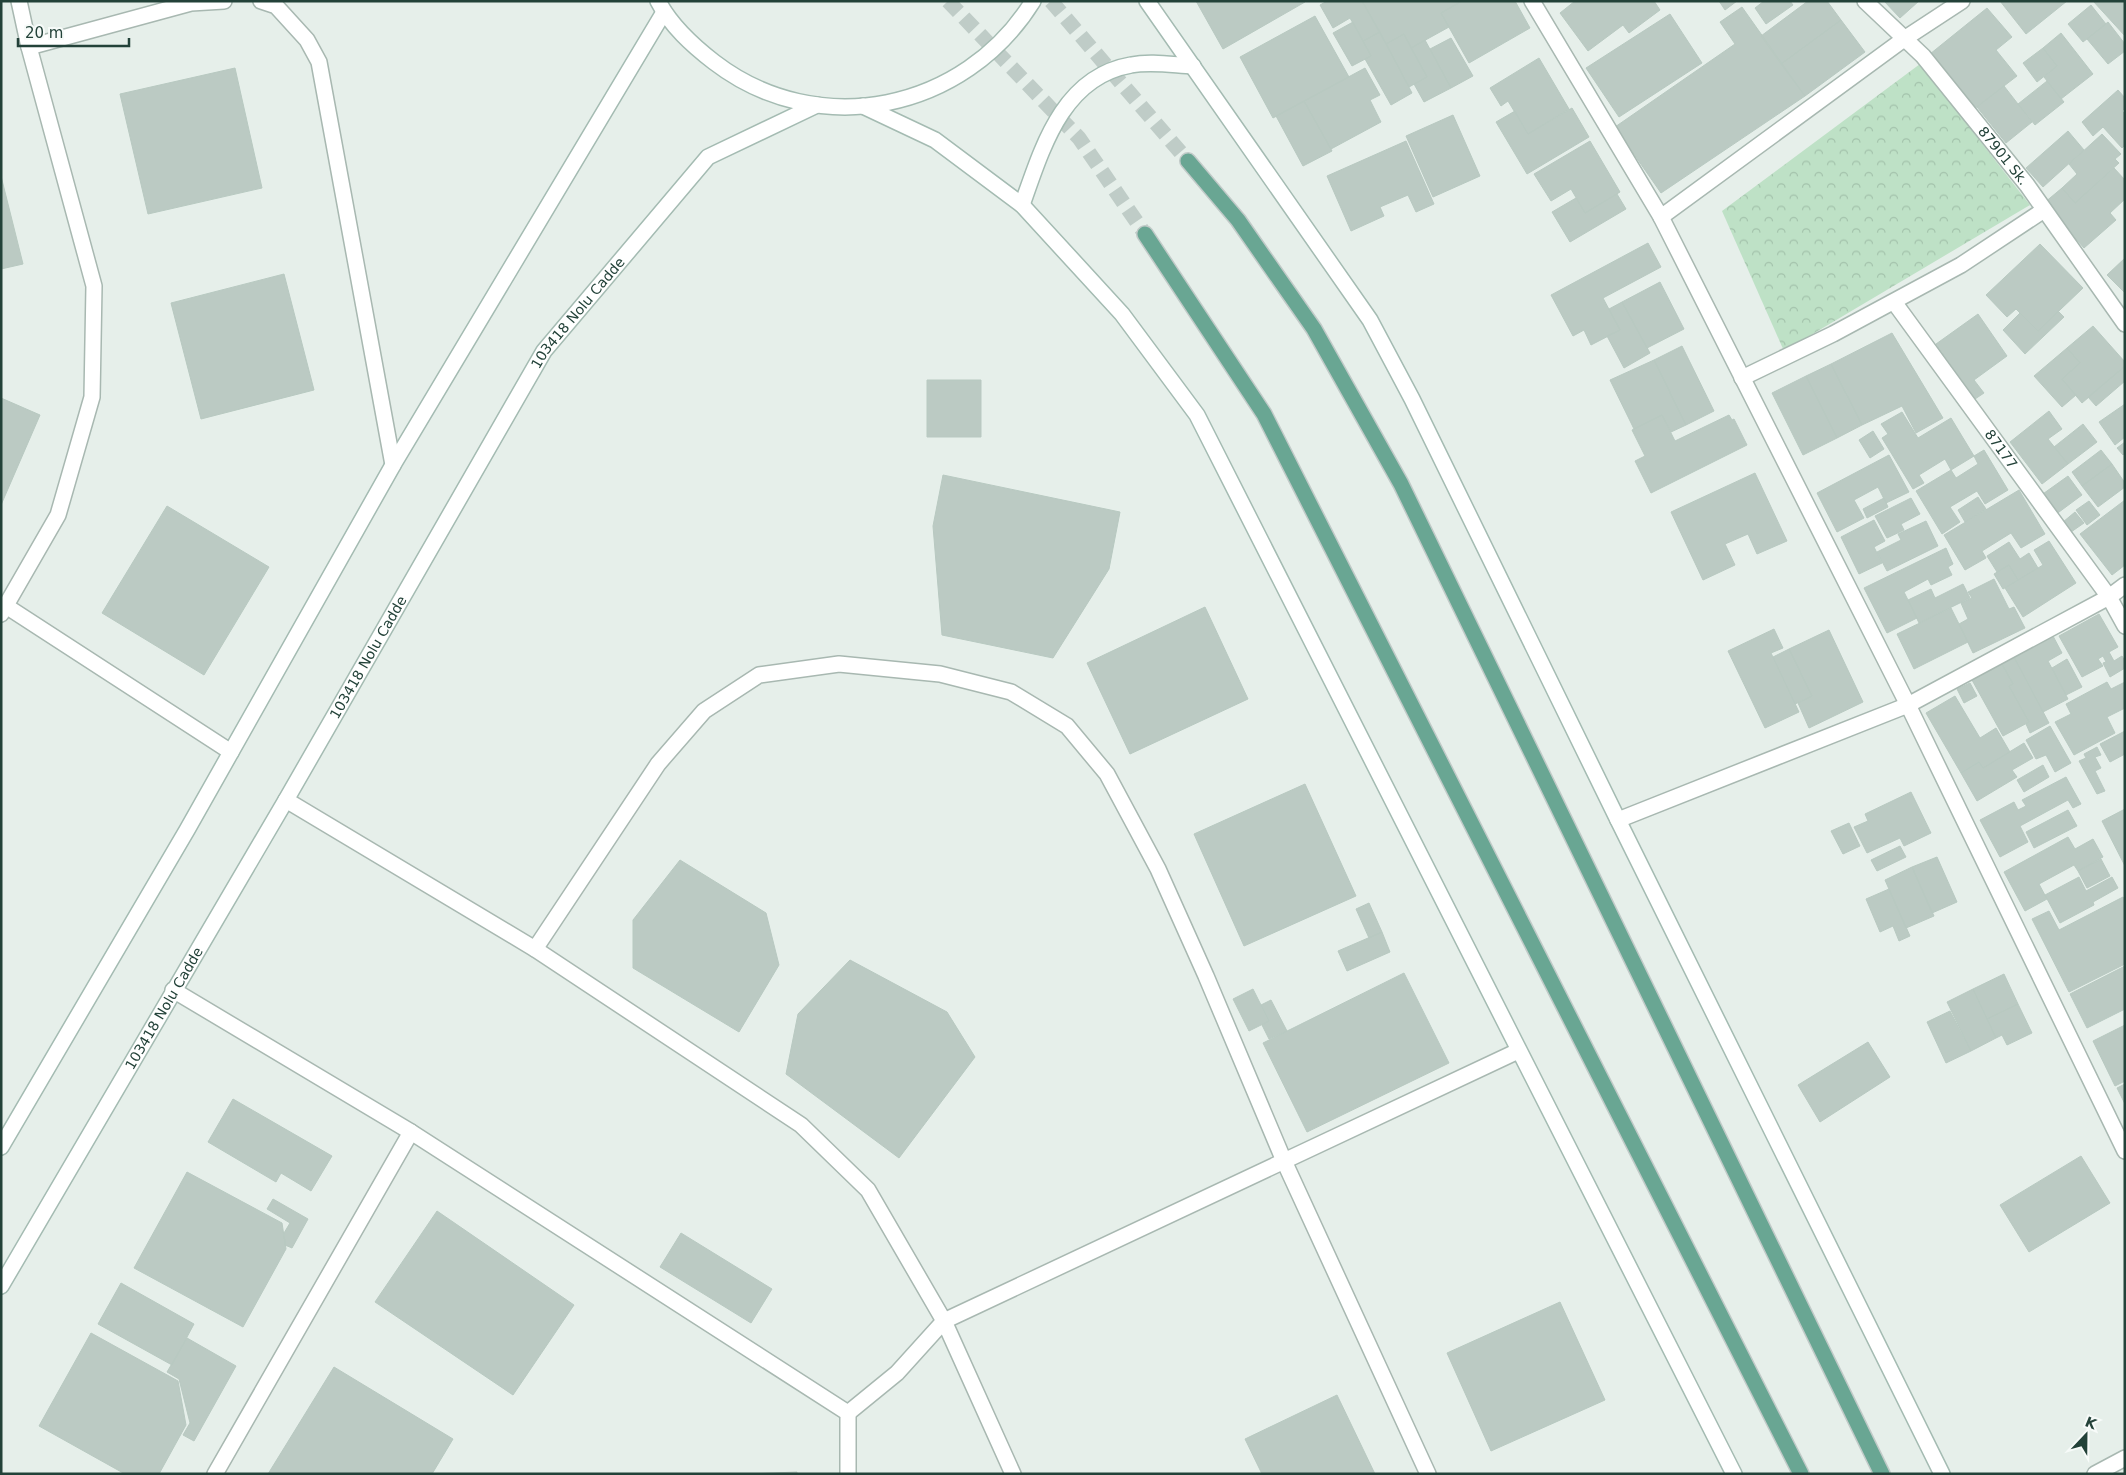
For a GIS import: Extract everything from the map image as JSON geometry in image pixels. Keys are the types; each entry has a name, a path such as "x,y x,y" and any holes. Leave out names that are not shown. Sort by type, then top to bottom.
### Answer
{"main road":[{"path":"1188,161 1238,220 1314,329 1401,484 1882,1474"},
{"path":"1145,234 1264,414 1801,1474"}],"street":[{"path":"19,1 29,48 94,286 92,397 58,515 4,610 231,752"},
{"path":"29,48 191,3 224,1"},
{"path":"261,1 276,6 307,40 319,62 393,465"},
{"path":"1,1147 182,839 393,465 661,7 694,47 731,75 772,95 817,105 863,106 909,98 951,81 989,55 1021,21 1033,1"},
{"path":"1147,1 1370,320 1412,399 1942,1474"},
{"path":"1532,1 1661,217 1908,705 2125,1151"},
{"name":"87901 Sk.","path":"1865,1 1924,56 2027,185 2125,324"},
{"path":"1661,217 1904,39 1962,1"},
{"path":"1022,205 1048,132 1068,103 1092,82 1110,71 1131,65 1151,63 1192,66"},
{"name":"103418 Nolu Cadde","path":"1,1286 286,800 544,351 708,157 817,105"},
{"path":"863,106 935,140 1022,205 1122,314 1197,415 1734,1474"},
{"path":"1742,378 1894,302 1960,265 2044,210"},
{"name":"87177","path":"1894,302 2109,597 2125,626"},
{"path":"1618,820 1908,705 2109,597 2125,585"},
{"path":"535,948 658,764 704,711 759,675 839,664 940,674 1012,692 1067,726 1107,774 1158,869 1206,976 1284,1162 1428,1474"},
{"path":"286,800 535,948 801,1124 868,1190 944,1321 1013,1474"},
{"path":"173,990 411,1132 848,1413"},
{"path":"848,1413 897,1374 944,1321 1518,1051"},
{"path":"215,1474 411,1132"},
{"path":"848,1413 848,1474"},
{"path":"2095,1474 2125,1458"}],"green space":[{"path":"1920,64 2030,205 1784,351 1722,211"}],"building":[{"path":"1196,1 1304,1 1305,2 1223,49"},
{"path":"1327,1 1362,1 1380,32 1363,41 1350,18 1333,28 1320,5"},
{"path":"1362,1 1462,1 1441,13 1449,27 1411,48 1404,34 1386,44"},
{"path":"1462,1 1515,1 1530,28 1469,63 1441,13"},
{"path":"1575,1 1654,1 1660,10 1629,33 1623,25 1588,51 1560,13"},
{"path":"1719,1 1737,1 1725,10"},
{"path":"1764,1 1790,1 1793,5 1766,24 1755,8"},
{"path":"1808,1 1827,1 1841,20 1781,64 1761,36"},
{"path":"1884,1 1919,1 1900,18"},
{"path":"2000,1 2067,1 2026,34"},
{"path":"2093,1 2125,1 2125,36"},
{"path":"2091,5 2106,24 2083,42 2068,24"},
{"path":"1742,7 1805,96 1661,193 1615,127 1735,44 1720,22"},
{"path":"1987,8 2012,37 1996,50 2017,76 1974,109 1930,54"},
{"path":"1670,14 1702,63 1619,117 1586,68"},
{"path":"1315,16 1349,77 1273,118 1240,57"},
{"path":"1841,20 1865,52 1805,96 1781,64"},
{"path":"1353,22 1371,56 1352,66 1333,33"},
{"path":"2108,22 2125,44 2125,51 2108,64 2087,39"},
{"path":"1380,32 1412,93 1391,105 1365,59 1371,56 1363,41"},
{"path":"2061,33 2093,74 2061,99 2044,77 2057,66 2043,48"},
{"path":"1404,34 1427,77 1409,87 1386,44"},
{"path":"1451,38 1473,76 1451,88 1430,49"},
{"path":"1425,40 1451,88 1424,102 1414,84 1427,77 1411,48"},
{"path":"2043,48 2057,66 2037,82 2023,63"},
{"path":"1539,58 1569,109 1528,134 1508,101 1501,106 1490,88"},
{"path":"235,68 262,188 148,214 120,94"},
{"path":"1365,68 1380,95 1370,100 1381,122 1331,149 1304,101"},
{"path":"2047,81 2064,102 2035,125 2018,104"},
{"path":"2004,86 2032,122 2006,143 1977,107"},
{"path":"2118,90 2125,98 2125,108 2122,111 2125,114 2125,145 2122,148 2103,127 2093,136 2082,122"},
{"path":"1304,101 1332,151 1303,166 1276,116"},
{"path":"1572,108 1589,137 1527,174 1496,122 1515,111 1528,134"},
{"path":"1453,115 1480,176 1433,197 1406,136"},
{"path":"2068,131 2084,150 2043,187 2026,168"},
{"path":"2102,134 2121,154 2115,159 2119,163 2075,203 2062,188 2077,174 2069,164"},
{"path":"1406,141 1434,204 1416,212 1408,195 1380,207 1384,216 1351,231 1327,176"},
{"path":"1590,141 1620,192 1585,213 1571,189 1551,201 1534,174"},
{"path":"2114,168 2125,180 2125,199 2110,213 2116,220 2084,248 2044,203 2062,188 2075,203"},
{"path":"1,176 23,264 1,269"},
{"path":"1617,194 1626,209 1570,242 1552,212 1576,198 1585,213"},
{"path":"1648,243 1661,267 1603,298 1620,330 1591,345 1584,330 1573,336 1551,295"},
{"path":"2040,244 2083,288 2038,331 2016,309 2007,317 1986,295"},
{"path":"2125,258 2125,293 2107,275"},
{"path":"284,274 314,390 201,419 171,303"},
{"path":"1660,282 1684,329 1647,348 1622,302"},
{"path":"1622,302 1650,353 1624,368 1607,336 1620,330 1609,309"},
{"path":"2058,311 2064,317 2025,354 2003,330 2020,313 2038,331"},
{"path":"1978,314 2007,356 1974,380 1984,393 1975,399 1936,344"},
{"path":"2093,326 2125,362 2125,366 2082,403 2062,379 2080,363 2067,348"},
{"path":"1892,333 1943,418 1916,433 1902,406 1862,425 1831,364"},
{"path":"1682,346 1714,411 1686,425 1654,360"},
{"path":"2067,348 2080,363 2062,379 2076,395 2062,407 2034,376"},
{"path":"1654,360 1686,425 1671,432 1662,415 1634,429 1610,380"},
{"path":"1831,364 1862,425 1837,438 1806,376"},
{"path":"2124,367 2125,381 2096,406 2088,397"},
{"path":"1806,376 1837,438 1803,455 1772,393"},
{"path":"927,380 981,380 981,437 927,437"},
{"path":"1,398 40,415 1,505"},
{"path":"2125,404 2125,437 2115,445 2099,422"},
{"path":"2049,411 2062,429 2048,439 2068,464 2042,484 2010,442"},
{"path":"1902,412 1918,438 1951,418 1974,456 1951,470 1945,459 1919,475 1924,483 1913,489 1882,438 1888,434 1881,424"},
{"path":"1662,415 1675,441 1729,415 1732,420 1734,419 1747,445 1651,493 1635,461 1645,456 1632,430"},
{"path":"2083,424 2097,442 2068,464 2054,447"},
{"path":"1873,431 1884,449 1870,458 1859,440"},
{"path":"2125,442 2125,453 2123,455 2117,448"},
{"path":"1984,450 2008,490 1985,504 1977,491 1950,507 1960,522 1942,534 1916,491 1951,470 1956,478 1978,464 1974,456"},
{"path":"2101,450 2112,464 2082,486 2072,472"},
{"path":"1889,455 1909,492 1886,503 1878,487 1854,500 1864,518 1837,532 1817,493"},
{"path":"2112,464 2125,483 2125,487 2098,507 2082,486"},
{"path":"1755,473 1787,541 1757,554 1748,534 1725,544 1735,565 1703,580 1671,512"},
{"path":"943,475 1120,512 1109,569 1053,658 942,635 933,526"},
{"path":"2068,476 2082,495 2055,515 2040,496"},
{"path":"2019,490 2045,534 2021,548 2011,533 1982,551 1986,558 1965,570 1944,535"},
{"path":"1978,497 1986,509 1965,522 1958,510"},
{"path":"1884,498 1888,507 1867,518 1863,509"},
{"path":"1911,498 1920,514 1901,524 1904,530 1887,538 1875,516"},
{"path":"2125,500 2125,565 2112,575 2080,534"},
{"path":"2089,501 2100,515 2087,525 2076,510"},
{"path":"167,506 269,567 204,675 102,613"},
{"path":"2075,512 2084,523 2071,532 2063,522"},
{"path":"1874,520 1885,541 1874,547 1882,563 1859,574 1841,537"},
{"path":"1926,521 1938,546 1887,571 1877,552 1901,540 1898,534"},
{"path":"2049,541 2076,583 2023,617 2005,588 2043,565 2034,550"},
{"path":"2009,542 2020,559 2029,553 2038,568 2018,580 2009,565 1997,572 1987,556"},
{"path":"1946,548 1953,564 1948,567 1952,575 1931,585 1928,579 1904,592 1917,618 1887,633 1864,588"},
{"path":"2009,565 2018,580 2003,589 1994,574"},
{"path":"1994,579 2009,609 2014,607 2025,628 1973,653 1959,624 1968,619 1961,603 1972,598 1968,592"},
{"path":"1963,584 1970,598 1919,623 1908,600 1931,589 1935,598"},
{"path":"1205,607 1248,699 1130,754 1087,663"},
{"path":"1951,608 1968,642 1914,669 1897,634"},
{"path":"2099,614 2118,647 2109,652 2114,661 2122,656 2125,661 2125,668 2110,677 2103,663 2106,662 2103,656 2098,659 2103,666 2082,677 2059,636"},
{"path":"1774,629 1783,648 1771,653 1799,712 1765,728 1728,651"},
{"path":"1829,630 1863,702 1809,728 1798,703 1812,696 1789,649"},
{"path":"2053,636 2062,653 2048,661 2068,699 2043,712 2014,657"},
{"path":"1789,649 1812,696 1795,704 1773,657"},
{"path":"2014,657 2049,723 2030,733 2026,724 2029,722 2009,686 2013,684 2002,664"},
{"path":"2067,659 2082,687 2066,695 2052,668"},
{"path":"2002,664 2013,684 2009,686 2029,722 2003,736 1972,680"},
{"path":"2107,682 2111,689 2125,682 2125,708 2107,717 2115,733 2074,755 2055,722 2071,714 2066,704"},
{"path":"1970,683 1977,696 1964,703 1957,689"},
{"path":"1955,696 1980,738 1996,728 2010,752 1983,768 1979,762 1961,773 1926,713"},
{"path":"2050,726 2071,763 2055,772 2046,755 2036,759 2026,740"},
{"path":"2125,731 2125,754 2110,762 2100,744"},
{"path":"2024,743 2033,758 2012,770 2017,777 1977,801 1961,773 1979,762 1983,768"},
{"path":"2097,747 2101,755 2095,757 2101,768 2095,771 2105,791 2097,794 2079,761 2086,758 2084,754"},
{"path":"2043,765 2049,777 2024,792 2017,780"},
{"path":"2066,777 2081,804 2073,808 2068,800 2020,826 2028,842 2000,857 1980,820 2014,802 2018,810 2026,806 2022,800"},
{"path":"1305,784 1356,896 1244,946 1194,834"},
{"path":"1911,792 1931,833 1904,846 1900,838 1867,853 1854,827 1868,821 1865,814"},
{"path":"2125,809 2125,866 2102,821"},
{"path":"2068,810 2077,826 2034,848 2026,832"},
{"path":"1849,823 1860,846 1843,854 1831,831"},
{"path":"2068,837 2075,849 2093,839 2103,857 2078,871 2074,865 2039,884 2047,899 2025,911 2004,872"},
{"path":"1900,846 1906,857 1877,871 1871,860"},
{"path":"1937,857 1957,902 1932,913 1912,867"},
{"path":"2101,859 2110,876 2087,888 2078,871"},
{"path":"680,860 766,913 779,965 739,1032 633,968 633,920"},
{"path":"1912,867 1934,916 1906,928 1885,880"},
{"path":"2079,877 2086,891 2112,877 2118,888 2093,902 2094,905 2060,923 2045,895"},
{"path":"1889,889 1910,936 1899,941 1893,926 1880,932 1866,899"},
{"path":"2123,897 2125,901 2125,964 2069,992 2032,919 2049,911 2059,930"},
{"path":"1369,903 1382,932 1369,938 1356,909"},
{"path":"1382,932 1390,952 1347,971 1338,951"},
{"path":"850,960 947,1012 975,1057 899,1158 786,1074 798,1014"},
{"path":"2125,966 2125,1009 2087,1028 2070,994"},
{"path":"1404,973 1449,1063 1307,1132 1263,1043"},
{"path":"2004,974 2018,1004 1987,1019 1973,989"},
{"path":"1253,989 1269,1021 1249,1031 1233,999"},
{"path":"1973,989 1996,1038 1971,1051 1947,1002"},
{"path":"1271,1000 1287,1031 1269,1039 1262,1025 1269,1021 1261,1005"},
{"path":"2018,1004 2032,1033 2007,1045 2002,1035 1996,1038 1987,1019"},
{"path":"1950,1011 1971,1051 1946,1063 1927,1022"},
{"path":"2125,1025 2125,1081 2115,1086 2093,1041"},
{"path":"1868,1042 1890,1077 1820,1122 1798,1085"},
{"path":"2125,1084 2125,1104 2117,1088"},
{"path":"233,1099 332,1156 311,1191 281,1173 276,1182 208,1142"},
{"path":"2081,1156 2110,1203 2029,1252 2000,1205"},
{"path":"187,1172 282,1223 286,1249 243,1327 134,1268"},
{"path":"273,1199 308,1219 292,1248 285,1245 284,1233 290,1223 267,1209"},
{"path":"437,1211 574,1305 513,1395 375,1302"},
{"path":"681,1233 772,1289 751,1323 660,1267"},
{"path":"121,1283 194,1324 172,1365 98,1324"},
{"path":"1560,1302 1605,1400 1491,1451 1447,1353"},
{"path":"91,1333 178,1381 186,1425 159,1474 125,1474 39,1426"},
{"path":"187,1338 236,1366 194,1441 183,1435 190,1423 179,1379 167,1372"},
{"path":"334,1367 453,1439 432,1474 268,1474"},
{"path":"1337,1395 1375,1474 1262,1474 1245,1439"},
{"path":"797,1472 797,1474 749,1474"}],"tunnel":[{"path":"948,1 1079,138 1145,234"},
{"path":"1051,1 1188,161"}]}
